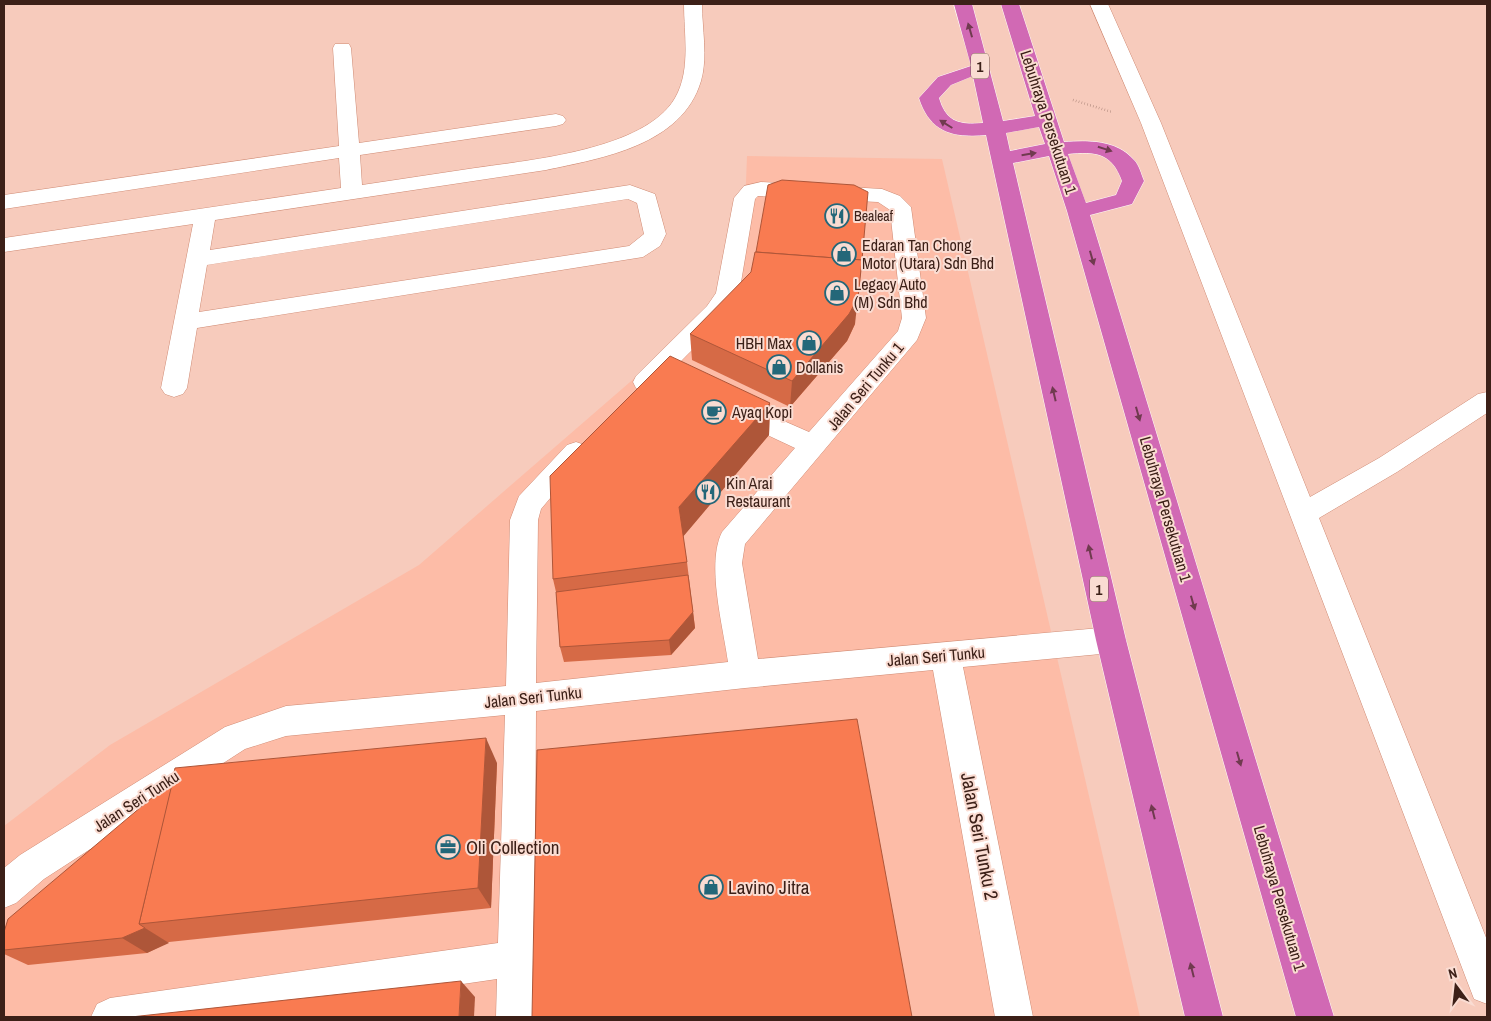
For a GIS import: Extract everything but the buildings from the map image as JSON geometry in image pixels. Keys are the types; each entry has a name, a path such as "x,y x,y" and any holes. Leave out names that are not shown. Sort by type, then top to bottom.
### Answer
{"highway":[{"name":"1","path":"963,4 981,69 993,129 1111,640 1204,1017"},
{"name":"Lebuhraya Persekutuan 1","path":"1010,4 1036,90 1078,211 1315,1017"},
{"path":"981,69 951,77 940,83 929,98 930,106 935,116 952,128 963,130 993,129 1047,119"},
{"path":"1000,159 1084,146 1109,149 1119,156 1132,173 1133,180 1124,199 1107,205 1078,211"}],"street":[{"path":"5,251 205,215 546,164 583,157 634,140 664,120 688,92 694,69 693,4"},
{"path":"1099,4 1151,123 1487,986"},
{"path":"342,48 352,193"},
{"path":"4,202 556,120"},
{"name":"Jalan Seri Tunku 1","path":"656,371 715,312 727,294 745,198 751,191 882,196 892,200 900,207 914,318 909,334 815,446 732,540 728,563 745,674"},
{"path":"185,322 635,252 652,241 655,234 647,199 630,192 197,259"},
{"path":"174,388 205,215"},
{"path":"629,398 656,371 682,383"},
{"path":"718,400 815,446"},
{"path":"1304,513 1388,465 1487,401"},
{"path":"515,1017 524,520 529,504 595,433"},
{"name":"Jalan Seri Tunku","path":"4,891 32,867 236,737 286,721 520,699 745,674 1111,640"},
{"name":"Jalan Seri Tunku 2","path":"945,656 1014,1017"},
{"path":"110,1017 517,958"}],"path":[{"path":"1036,90 1151,123"}],"shaded area":[{"path":"747,156 942,159 1140,1017 4,1017 4,826 110,745 419,565 742,285"}],"place":[{"name":"Bealeaf","path":"837,216"},
{"name":"Edaran Tan Chong Motor (Utara) Sdn Bhd","path":"844,254"},
{"name":"Legacy Auto (M) Sdn Bhd","path":"837,293"},
{"name":"HBH Max","path":"809,343"},
{"name":"Dollanis","path":"779,367"},
{"name":"Ayaq Kopi","path":"714,412"},
{"name":"Kin Arai Restaurant","path":"708,492"},
{"name":"Oli Collection","path":"448,847"},
{"name":"Lavino Jitra","path":"711,887"}]}
